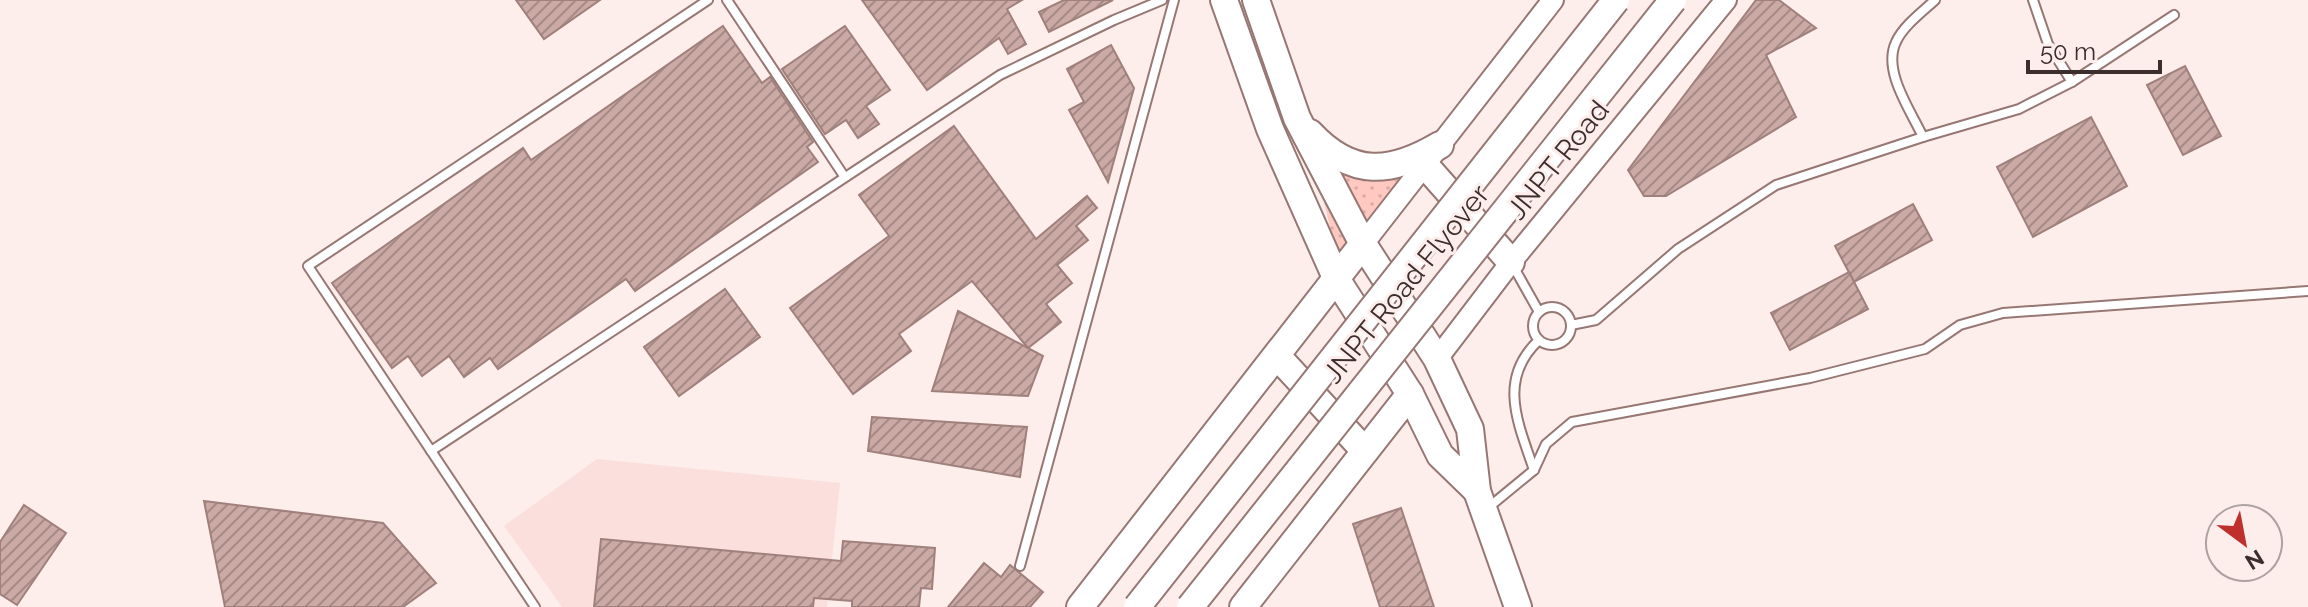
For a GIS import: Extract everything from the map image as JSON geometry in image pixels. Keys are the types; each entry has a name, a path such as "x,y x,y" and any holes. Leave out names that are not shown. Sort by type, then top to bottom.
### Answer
{"highway":[{"path":"1224,0 1270,129 1337,280 1410,394 1440,455 1480,501"},
{"path":"1256,0 1297,118 1363,244 1437,359 1470,429 1480,501 1518,607"},
{"name":"JNPT Road Flyover","path":"1137,607 1616,0"},
{"name":"JNPT Road Flyover","path":"1190,607 1673,0"},
{"path":"1297,118 1336,155 1365,167 1402,165 1432,155 1511,262"},
{"path":"1080,607 1363,244"},
{"path":"1277,356 1365,451"},
{"path":"1243,607 1410,394"}],"street":[{"path":"1363,244 1553,0"},
{"name":"JNPT Road","path":"1437,359 1511,262 1726,0"}],"lane":[{"path":"535,607 308,266 708,0"},
{"path":"727,0 844,176"},
{"path":"431,451 1000,75 1162,0"},
{"path":"1020,566 1174,0"},
{"path":"1923,137 1898,83 1892,59 1900,35 1935,0"},
{"path":"2033,0 2048,44 2072,82"},
{"path":"1571,325 1596,320 1678,249 1776,185 2019,109 2072,82 2174,15"},
{"path":"1511,262 1539,312"},
{"path":"1480,501 1534,470 1546,444 1572,422 1810,378 1925,349 1960,325 2003,313 2308,291"},
{"path":"1550,307 1562,309 1567,314 1571,325 1563,341 1551,345 1539,340 1533,329 1539,312 1550,307"},
{"path":"1534,470 1516,418 1512,387 1528,351 1539,340"}],"shaded area":[{"path":"1313,152 1333,167 1353,176 1374,180 1400,179 1337,259"},
{"path":"597,459 840,483 827,607 562,607 504,526"}],"building":[{"path":"516,0 600,0 544,39"},
{"path":"862,0 1022,0 1007,9 1026,44 1008,54 999,38 927,90"},
{"path":"1064,0 1113,0 1049,32 1039,12"},
{"path":"1756,0 1779,0 1816,28 1766,55 1796,117 1666,196 1644,196 1628,170"},
{"path":"723,26 762,83 770,77 813,142 807,147 818,162 635,291 626,279 498,369 490,358 464,377 449,356 422,376 408,356 392,368 332,283 523,148 531,160"},
{"path":"845,26 890,90 866,106 879,124 858,138 846,120 825,134 782,69"},
{"path":"1111,45 1134,88 1108,182 1069,110 1084,102 1067,69"},
{"path":"2185,66 2221,136 2183,155 2147,85"},
{"path":"2091,117 2127,186 2033,237 1997,167"},
{"path":"954,126 1036,239 1087,196 1097,208 1076,226 1088,240 1057,265 1072,283 1046,304 1061,322 1028,348 972,281 899,334 911,351 853,394 790,308 889,236 859,195"},
{"path":"1913,204 1932,240 1854,282 1835,246"},
{"path":"1849,272 1868,309 1790,350 1771,313"},
{"path":"725,289 760,337 679,396 644,347"},
{"path":"958,311 1043,356 1028,396 932,391"},
{"path":"872,417 1027,427 1020,477 868,451"},
{"path":"204,501 383,523 436,583 403,607 225,607"},
{"path":"24,505 66,533 17,605 0,594 0,542"},
{"path":"1401,508 1434,607 1380,607 1353,524"},
{"path":"601,539 841,561 843,541 935,548 932,589 921,588 919,607 852,607 852,601 814,598 813,607 594,607"},
{"path":"984,563 1001,577 1010,565 1043,592 1030,607 948,607"}]}
